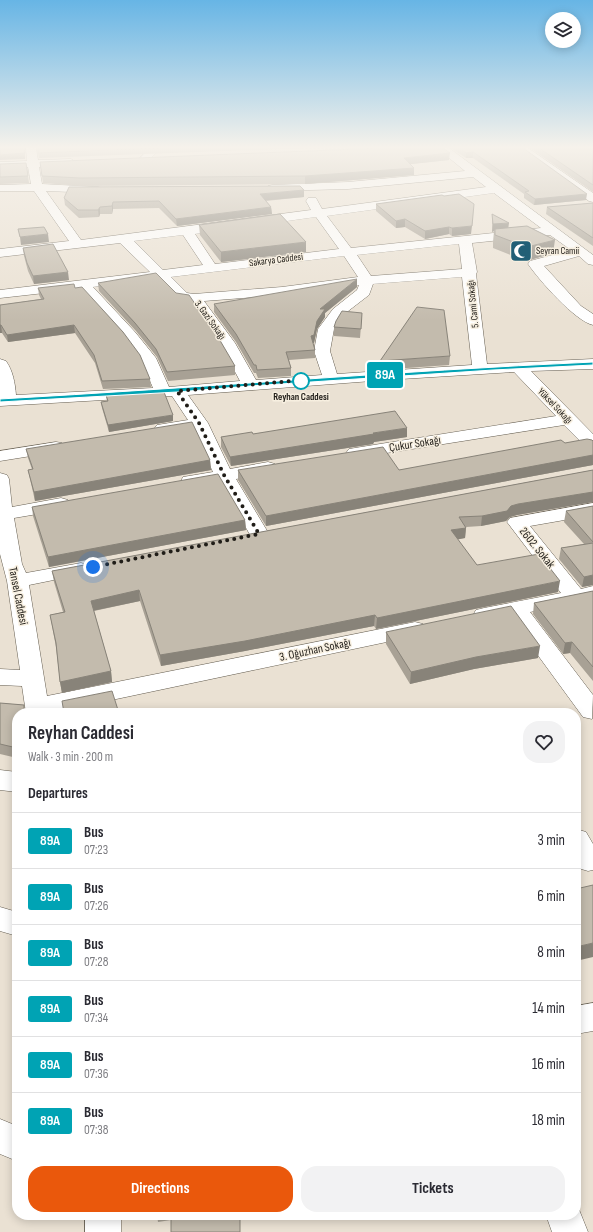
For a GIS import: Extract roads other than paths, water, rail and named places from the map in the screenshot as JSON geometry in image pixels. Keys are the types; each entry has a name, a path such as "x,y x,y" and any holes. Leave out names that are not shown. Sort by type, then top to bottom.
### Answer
{"street":[{"path":"50,205 78,244"},
{"path":"314,205 367,280 364,292 338,312 326,329 322,351 331,379"},
{"path":"0,253 187,231 368,205"},
{"path":"518,205 593,261"},
{"path":"526,211 540,210"},
{"path":"187,231 211,268"},
{"name":"Sakarya Caddesi","path":"0,294 348,252 552,231"},
{"name":"3. Gazi Sokağı","path":"123,238 183,297 194,298 227,343 250,384"},
{"name":"5. Cami Sokağı","path":"466,240 480,369"},
{"path":"580,252 535,264 576,309 593,321"},
{"path":"194,298 367,280 470,272"},
{"path":"83,284 130,335 170,391 199,423 224,475 259,534"},
{"path":"0,364 6,383 4,400 170,391 250,384 480,369 593,364"},
{"name":"Yüksel Sokağı","path":"518,367 593,444"},
{"name":"Çukur Sokağı","path":"341,456 568,419"},
{"path":"145,432 199,423"},
{"path":"0,456 69,445"},
{"path":"171,484 286,465"},
{"name":"Tansel Caddesi","path":"0,480 10,570 37,708"},
{"path":"3,514 80,500"},
{"name":"2602. Sokak","path":"585,595 517,522 593,509"},
{"path":"10,570 96,566"},
{"path":"462,620 585,595"},
{"path":"516,609 587,712"},
{"name":"3. Oğuzhan Sokağı","path":"46,708 438,625"},
{"path":"0,677 32,679"},
{"path":"0,780 12,781"},
{"path":"0,920 12,923"},
{"path":"581,1019 593,1017"},
{"path":"0,1136 12,1142"},
{"path":"103,1220 104,1232"},
{"path":"566,1220 570,1232"}],"place":[{"name":"Seyran Camii","path":"521,251"},
{"name":"Reyhan Caddesi","path":"301,381"}]}
